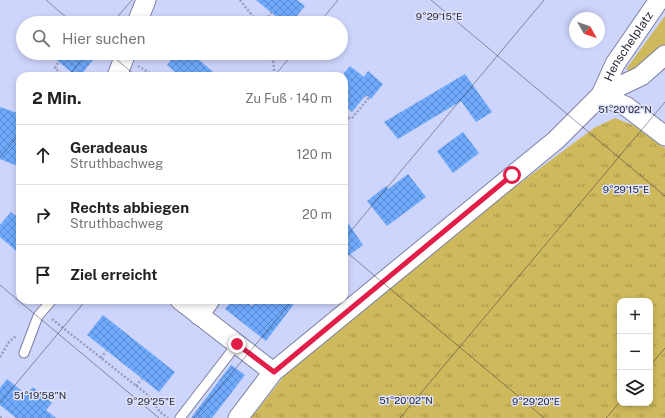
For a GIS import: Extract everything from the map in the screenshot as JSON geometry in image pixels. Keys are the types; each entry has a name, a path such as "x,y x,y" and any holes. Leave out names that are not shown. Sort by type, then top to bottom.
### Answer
{"street":[{"path":"140,16 146,0"},
{"name":"Henschelplatz","path":"602,95 615,64 659,0"},
{"path":"238,418 274,372 556,140 602,95 641,76 665,55"},
{"path":"119,72 123,60"},
{"path":"602,95 627,107 665,136"},
{"path":"185,304 274,372"},
{"path":"199,315 207,304"}],"lane":[{"path":"24,353 38,316 48,304"},
{"path":"180,418 237,344"}],"path":[{"path":"240,0 253,16"},
{"path":"269,16 272,12"},
{"path":"273,60 274,72"},
{"path":"58,62 55,68 60,72"},
{"path":"348,118 352,118 368,99 365,96"},
{"path":"52,319 149,396 160,412 169,418"},
{"path":"100,358 106,350"},
{"path":"136,386 142,379"}],"green space":[{"path":"665,16 665,45 631,73 626,69"},
{"path":"615,118 633,125 665,148 665,418 251,418 284,376 489,206 594,128"}],"building":[{"path":"256,0 297,0 305,6 297,16 275,16"},
{"path":"57,60 93,60 83,72 71,72"},
{"path":"171,60 199,60 213,72 175,72 167,65"},
{"path":"350,66 364,77 368,71 383,84 371,99 366,95 352,112 348,108 348,72 345,72"},
{"path":"465,74 492,112 476,122 461,101 398,139 384,122"},
{"path":"0,107 16,113 16,165 0,159"},
{"path":"463,132 479,153 453,173 437,151"},
{"path":"408,174 426,197 387,226 367,201 386,186 388,189"},
{"path":"11,212 16,216 16,251 0,237 0,225"},
{"path":"348,223 363,245 348,256"},
{"path":"229,304 249,304 252,306 253,304 294,304 266,341 225,309"},
{"path":"103,315 175,372 159,392 87,335"},
{"path":"231,365 245,375 212,418 191,418"},
{"path":"7,379 26,394 33,387 52,403 46,410 56,418 16,418 0,405 0,388"}],"route":[{"path":"237,344 274,372 512,175"}]}
